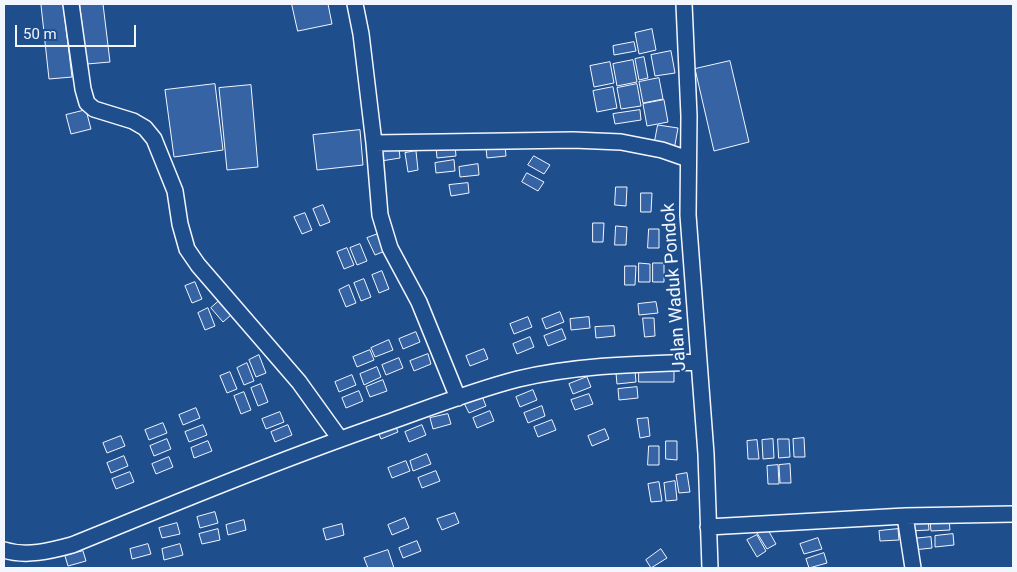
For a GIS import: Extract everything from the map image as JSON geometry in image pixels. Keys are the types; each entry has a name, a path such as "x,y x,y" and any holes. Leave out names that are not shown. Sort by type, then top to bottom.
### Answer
{"street":[{"path":"71,4 83,89 87,102 94,109 133,121 146,128 154,138 175,191 180,224 187,249 198,265 299,382 340,439"},
{"path":"355,4 361,34 374,143 380,215 390,248 419,302 458,398"},
{"name":"Jalan Waduk Pondok","path":"684,4 689,116 688,215 706,454 710,568"},
{"path":"374,143 563,140 611,142 662,150 688,159"},
{"path":"4,550 13,553 32,553 72,545 340,439 458,398 518,380 571,369 698,362"},
{"path":"708,527 905,516 1013,514"},
{"path":"905,516 913,568"}],"building":[{"path":"63,4 72,77 49,79 41,5"},
{"path":"80,4 103,4 110,62 87,64"},
{"path":"292,4 328,4 332,24 298,31"},
{"path":"652,29 656,50 639,54 635,33"},
{"path":"634,42 636,51 614,55 613,46"},
{"path":"671,51 675,73 655,76 651,55"},
{"path":"644,57 648,78 639,80 635,59"},
{"path":"633,60 637,82 617,86 613,64"},
{"path":"730,61 749,142 714,151 695,69"},
{"path":"610,62 614,83 594,87 590,66"},
{"path":"659,78 663,99 643,103 639,82"},
{"path":"215,84 223,150 174,157 165,90"},
{"path":"637,84 641,106 621,109 617,88"},
{"path":"251,85 258,167 227,170 219,88"},
{"path":"613,87 617,108 597,112 593,91"},
{"path":"664,100 668,122 647,126 643,104"},
{"path":"86,110 91,129 71,134 66,115"},
{"path":"640,110 641,120 615,124 613,114"},
{"path":"658,125 678,128 674,150 654,146"},
{"path":"360,130 363,165 317,170 313,135"},
{"path":"455,145 456,156 437,158 436,147"},
{"path":"505,145 506,156 487,158 486,148"},
{"path":"399,148 400,158 381,161 380,150"},
{"path":"416,151 418,170 408,172 405,153"},
{"path":"534,156 550,165 544,174 528,165"},
{"path":"454,160 455,171 436,173 435,163"},
{"path":"478,164 479,175 460,177 459,167"},
{"path":"527,173 544,182 538,191 522,182"},
{"path":"468,183 469,193 451,196 449,185"},
{"path":"616,187 627,187 626,206 615,205"},
{"path":"641,193 652,193 651,212 641,212"},
{"path":"323,205 330,222 320,226 313,209"},
{"path":"305,213 312,230 302,234 294,217"},
{"path":"593,223 604,223 603,242 593,242"},
{"path":"616,226 627,227 626,245 615,245"},
{"path":"649,229 659,229 659,248 648,248"},
{"path":"378,234 385,251 375,255 367,238"},
{"path":"360,244 367,261 357,265 350,248"},
{"path":"347,248 354,265 344,269 337,252"},
{"path":"639,263 650,264 650,282 639,282"},
{"path":"653,263 664,263 664,282 653,282"},
{"path":"625,266 636,266 635,285 625,285"},
{"path":"382,271 389,289 379,293 372,275"},
{"path":"364,279 371,297 361,301 354,283"},
{"path":"195,282 202,299 192,303 185,286"},
{"path":"349,285 356,303 346,307 339,290"},
{"path":"219,301 231,315 223,322 211,308"},
{"path":"656,302 658,313 639,315 638,304"},
{"path":"208,308 215,326 205,330 198,313"},
{"path":"560,312 564,322 546,329 542,319"},
{"path":"528,317 532,327 514,334 510,324"},
{"path":"589,317 590,328 571,330 570,319"},
{"path":"643,318 654,318 655,336 645,337"},
{"path":"614,326 615,336 596,338 595,327"},
{"path":"562,329 566,339 548,346 544,336"},
{"path":"416,332 420,342 403,349 399,339"},
{"path":"530,337 534,347 517,354 513,344"},
{"path":"389,340 393,350 375,357 371,348"},
{"path":"484,349 488,359 470,366 466,356"},
{"path":"370,350 374,360 357,367 353,357"},
{"path":"428,354 431,364 414,371 410,361"},
{"path":"259,355 266,373 256,377 249,360"},
{"path":"399,358 403,368 386,375 382,365"},
{"path":"247,363 254,381 244,385 237,368"},
{"path":"377,367 381,377 364,385 360,374"},
{"path":"639,367 674,367 674,382 639,382"},
{"path":"635,371 636,382 617,384 616,373"},
{"path":"230,372 237,389 227,393 220,376"},
{"path":"352,375 356,385 339,392 335,382"},
{"path":"587,377 591,387 573,394 569,384"},
{"path":"383,380 387,391 370,397 366,387"},
{"path":"261,384 268,402 258,406 251,388"},
{"path":"637,387 638,398 619,400 618,389"},
{"path":"533,390 537,400 520,407 516,397"},
{"path":"359,391 363,401 346,408 342,398"},
{"path":"244,392 251,410 241,414 234,396"},
{"path":"589,394 593,404 575,410 571,400"},
{"path":"482,396 486,406 469,413 464,403"},
{"path":"542,406 545,416 528,423 524,413"},
{"path":"196,408 200,418 183,425 179,415"},
{"path":"490,411 494,421 477,428 473,418"},
{"path":"280,412 284,422 266,429 262,419"},
{"path":"448,414 451,424 433,429 430,418"},
{"path":"648,418 650,436 640,438 637,419"},
{"path":"552,420 556,430 538,437 534,427"},
{"path":"394,422 398,432 381,439 377,429"},
{"path":"163,423 167,433 149,440 145,430"},
{"path":"203,425 207,435 189,442 185,432"},
{"path":"288,425 292,435 275,442 271,432"},
{"path":"422,425 426,435 409,442 405,432"},
{"path":"605,429 609,439 592,446 588,436"},
{"path":"121,436 125,446 107,453 103,443"},
{"path":"804,438 805,457 794,457 793,439"},
{"path":"167,439 171,449 154,456 150,446"},
{"path":"773,439 774,458 763,459 762,440"},
{"path":"778,439 789,439 790,457 779,458"},
{"path":"757,440 759,459 748,459 747,441"},
{"path":"208,441 212,451 194,458 191,448"},
{"path":"666,441 677,441 677,460 666,459"},
{"path":"649,446 659,446 659,465 648,465"},
{"path":"427,454 431,464 413,471 410,461"},
{"path":"124,456 128,466 111,473 107,463"},
{"path":"169,457 173,467 156,474 152,464"},
{"path":"406,461 410,471 392,478 388,468"},
{"path":"790,464 791,483 780,483 779,465"},
{"path":"778,465 779,484 768,484 767,466"},
{"path":"436,471 440,481 422,488 418,478"},
{"path":"130,472 134,482 116,489 112,479"},
{"path":"687,473 690,492 679,493 676,475"},
{"path":"675,481 677,500 666,501 664,483"},
{"path":"659,482 662,501 651,502 648,484"},
{"path":"215,512 218,523 200,528 197,517"},
{"path":"455,513 459,523 442,530 437,519"},
{"path":"405,518 409,528 392,535 388,525"},
{"path":"928,519 929,530 910,531 909,521"},
{"path":"949,519 950,530 931,531 930,521"},
{"path":"244,520 246,530 228,535 226,525"},
{"path":"177,523 180,534 162,538 159,528"},
{"path":"342,524 344,535 326,540 323,529"},
{"path":"767,528 776,544 767,549 757,533"},
{"path":"218,529 220,540 202,544 199,534"},
{"path":"898,529 899,540 880,541 879,531"},
{"path":"953,534 954,545 935,547 935,536"},
{"path":"757,535 766,551 757,557 747,540"},
{"path":"931,537 932,548 913,550 912,539"},
{"path":"818,538 822,549 804,554 800,544"},
{"path":"417,541 421,551 403,558 399,548"},
{"path":"148,544 151,554 132,559 130,549"},
{"path":"180,544 183,555 164,560 162,549"},
{"path":"661,549 667,558 651,568 646,560"},
{"path":"388,550 394,568 368,568 364,558"},
{"path":"83,551 86,561 68,566 65,556"},
{"path":"824,553 827,563 809,568 806,559"}]}
